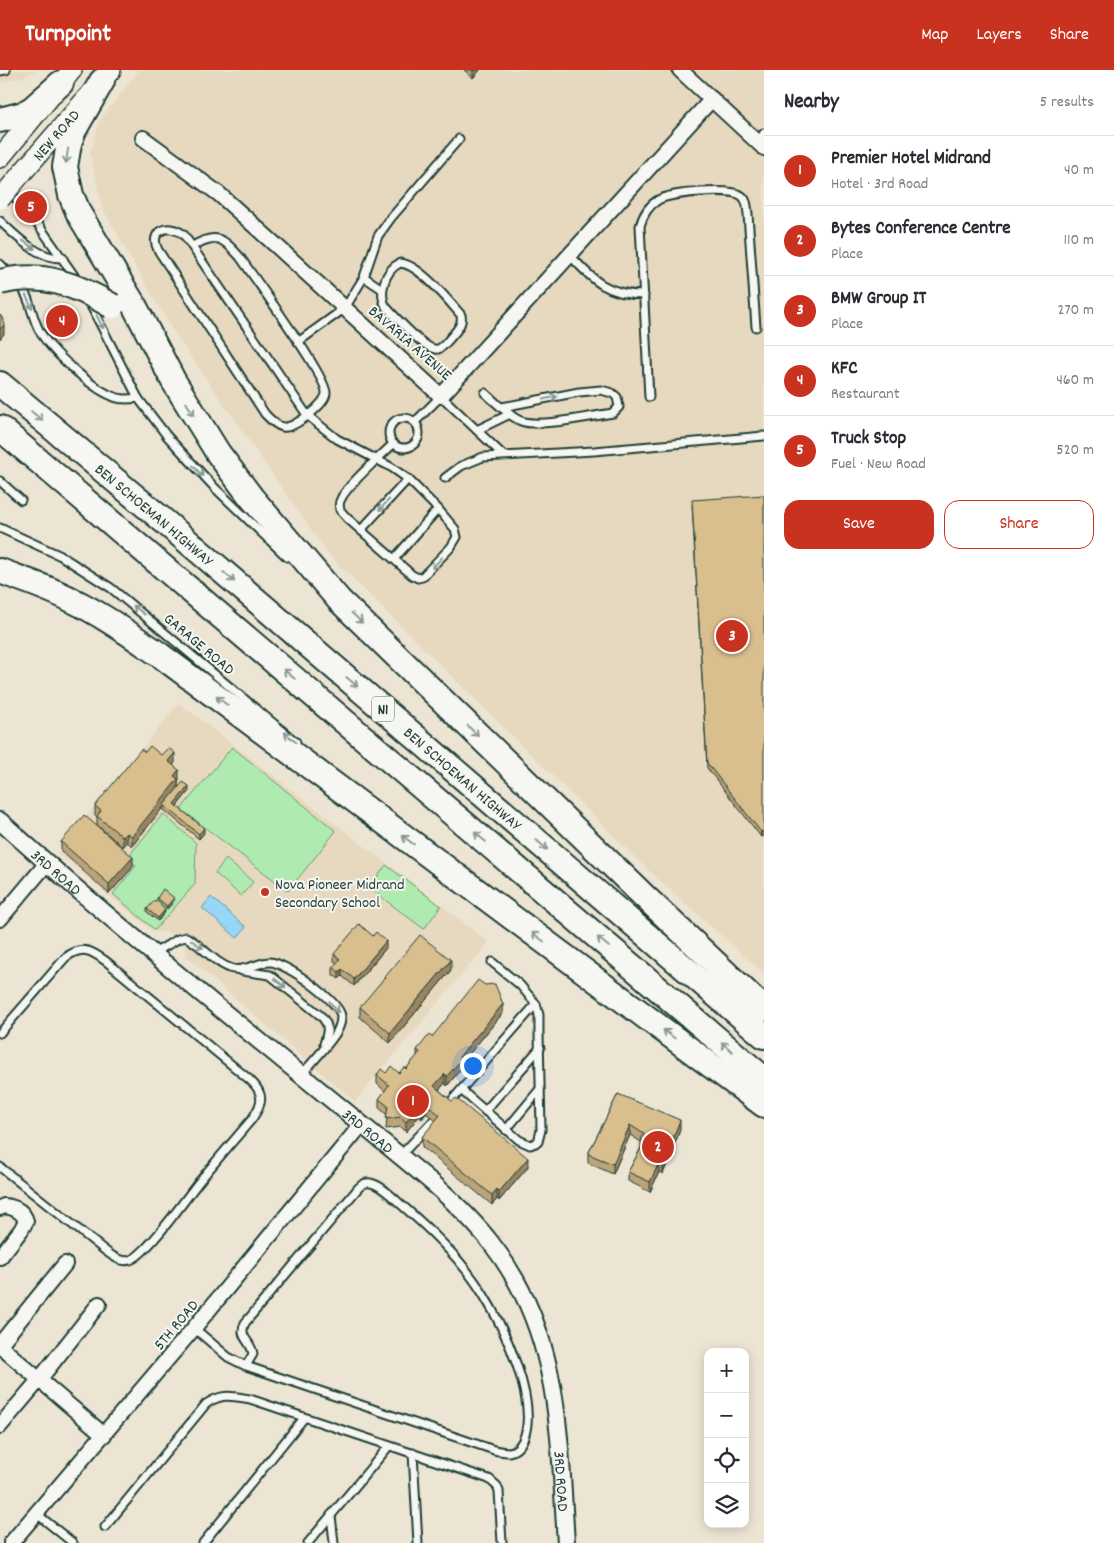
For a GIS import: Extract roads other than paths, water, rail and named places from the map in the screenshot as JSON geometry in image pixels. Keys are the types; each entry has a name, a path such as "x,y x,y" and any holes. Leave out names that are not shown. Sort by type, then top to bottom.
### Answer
{"highway":[{"path":"0,120 28,111 66,76"},
{"path":"107,76 74,130 69,143 65,167 71,195 79,214 135,306 173,380 218,453 251,497 339,600 645,897 764,1009"},
{"path":"0,282 40,278 61,282 88,292 112,306 130,322 173,380"},
{"name":"BEN SCHOEMAN HIGHWAY","path":"0,384 173,528 764,1036"},
{"name":"BEN SCHOEMAN HIGHWAY","path":"0,428 764,1079"},
{"path":"0,571 72,600 123,630 160,655 764,1105"}],"main road":[{"name":"NEW ROAD","path":"0,158 66,76"},
{"name":"NEW ROAD","path":"0,199 107,76"}],"street":[{"path":"680,70 762,141"},
{"name":"BAVARIA AVENUE","path":"143,138 218,194 442,396 712,99"},
{"name":"3RD ROAD","path":"0,821 46,863 154,954 400,1156 465,1213 491,1242 516,1280 530,1308 544,1346 555,1404 566,1543"},
{"path":"0,919 46,863"},
{"name":"5TH ROAD","path":"11,1543 194,1328 362,1124"},
{"path":"0,1208 4,1206 15,1209 21,1212 26,1221 22,1230 0,1256"},
{"path":"65,1264 0,1345 104,1435"},
{"path":"0,1426 99,1304"}],"lane":[{"path":"0,71 6,70"},
{"path":"298,342 345,308 364,277 378,236 390,218 459,139"},
{"path":"0,185 28,210 63,258 80,284 138,398 167,436 201,474 295,564"},
{"path":"650,397 640,226 643,216 649,207 659,200 676,195 722,191 736,193 744,198 748,208 756,326"},
{"path":"0,221 12,233 42,254 53,258 63,258"},
{"path":"193,246 204,240 214,238 219,238 230,245 298,342 325,386 326,397 321,404 308,415 291,426 286,428 278,426 265,414 158,250 155,242 158,234 169,228 179,230 193,246 308,415 337,440 377,460 408,479 438,509 455,530 457,537 451,547 427,574 418,578 342,514 339,504 346,490 377,460 393,444"},
{"path":"570,255 586,274 613,291 627,295 644,295"},
{"path":"0,264 22,287 30,303 37,327 54,350 100,390 113,397 138,398"},
{"path":"400,264 408,264 420,272 455,308 462,322 443,346 433,349 422,342 386,307 382,301 382,289 393,268 400,264"},
{"path":"364,277 382,289"},
{"path":"485,393 502,408 510,414 521,421 529,423 613,412 617,410 619,404 617,397 612,393 601,390 579,392 502,408"},
{"path":"415,422 442,396 503,455"},
{"path":"477,430 510,414"},
{"path":"400,418 415,422 419,432 417,442 408,448 397,447 393,444 388,435 391,424 400,418"},
{"path":"445,478 460,466 483,457 594,451 764,436"},
{"path":"361,530 408,479"},
{"path":"0,481 21,500"},
{"path":"394,559 438,509"},
{"name":"GARAGE ROAD","path":"0,528 61,556 111,588 303,748"},
{"path":"309,576 339,600"},
{"path":"323,766 363,806"},
{"path":"154,954 178,939 186,937 225,966 234,970 270,975 327,1022 328,1030 324,1048"},
{"path":"0,1034 65,958 73,952 88,950 107,962 250,1080 261,1092 261,1101 252,1119 145,1250 132,1260 126,1261 116,1258 103,1249 0,1167"},
{"path":"234,970 269,962 280,964 300,975 335,1005 341,1016 339,1029 301,1075"},
{"path":"461,1090 506,1130 530,1145 538,1142 541,1130 540,1048 539,1016 536,1004 520,985 492,962"},
{"path":"446,1106 536,1004"},
{"path":"485,1111 540,1048"},
{"path":"506,1130 540,1088"},
{"path":"400,1156 434,1120"},
{"path":"194,1328 228,1357 246,1366 494,1450 509,1452 515,1450 520,1446 526,1431 528,1420 524,1391 516,1360 503,1330 483,1293 460,1262 419,1220 378,1186 369,1182 362,1184 245,1322 242,1334 251,1346 253,1354 246,1366"},
{"path":"105,1527 206,1404 220,1396 230,1396 250,1399 482,1476 494,1482 500,1497 502,1543"},
{"path":"203,1543 304,1418"},
{"path":"308,1543 389,1446"},
{"path":"413,1453 418,1543"},
{"path":"37,1514 73,1543"},
{"path":"331,1515 334,1543"}],"water":[{"path":"211,897 246,927 237,938 202,908"}],"place":[{"name":"Truck Stop","path":"31,207"},
{"name":"KFC","path":"62,321"},
{"name":"BMW Group IT","path":"732,636"},
{"name":"Nova Pioneer Midrand Secondary School","path":"265,892"},
{"name":"Premier Hotel Midrand","path":"413,1101"},
{"name":"Bytes Conference Centre","path":"658,1147"}]}
